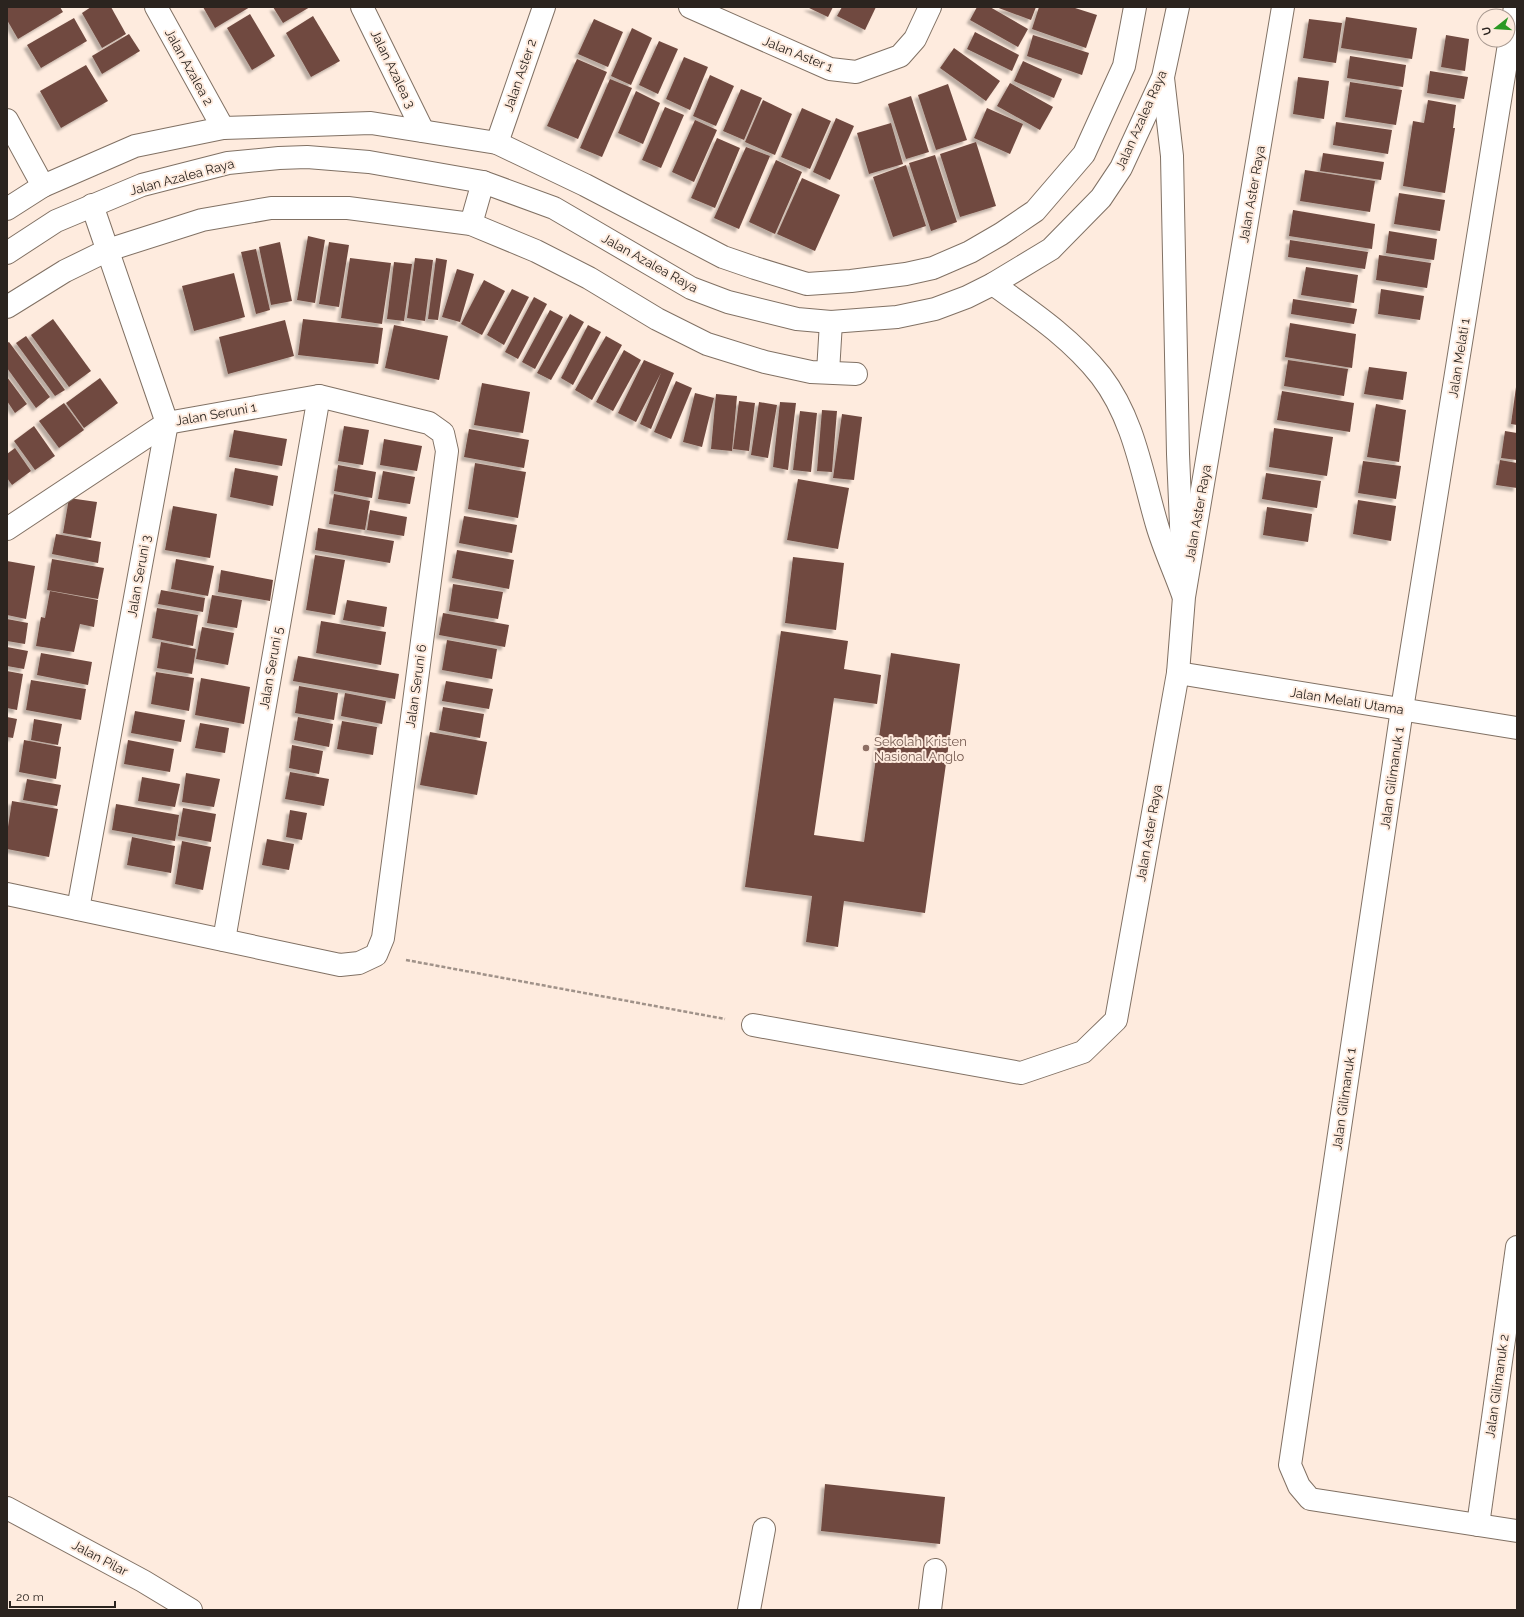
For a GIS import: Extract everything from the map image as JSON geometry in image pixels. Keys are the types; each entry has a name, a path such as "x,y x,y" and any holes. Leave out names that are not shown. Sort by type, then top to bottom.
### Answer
{"street":[{"name":"Jalan Azalea 2","path":"156,7 223,128"},
{"name":"Jalan Azalea 3","path":"362,7 424,131"},
{"name":"Jalan Aster 2","path":"497,143 544,7"},
{"name":"Jalan Aster 1","path":"690,7 830,69 856,72 900,56 915,39 930,7"},
{"path":"7,209 43,186 135,146 223,128 371,123 497,143 585,184 723,257 807,284 851,281 906,274 933,268 970,252 1036,211 1084,154 1124,66 1135,7"},
{"name":"Jalan Azalea Raya","path":"7,253 56,221 142,185 228,163 307,157 369,162 484,182 554,208 691,288 728,302 797,319 831,322 897,317 934,309 967,297 993,284 1051,250 1101,198 1121,168 1163,77 1178,7"},
{"name":"Jalan Aster Raya","path":"752,1024 1021,1073 1083,1052 1116,1020 1178,673 1184,597 1283,7"},
{"name":"Jalan Melati 1","path":"1402,709 1516,7"},
{"path":"1163,77 1172,156 1178,454 1184,597"},
{"path":"7,120 43,186"},
{"path":"471,224 484,182"},
{"name":"Jalan Seruni 3","path":"78,909 167,423 92,205"},
{"path":"7,306 65,271 108,250 202,220 271,208 348,208 471,224 536,251 589,278 657,319 708,344 765,362 811,372 856,374"},
{"path":"993,284 1050,324 1071,342 1101,376 1124,413 1137,452 1158,526 1184,597"},
{"path":"828,372 831,322"},
{"name":"Jalan Seruni 1","path":"7,529 167,423 319,396 429,423"},
{"name":"Jalan Seruni 5","path":"224,940 319,396"},
{"name":"Jalan Seruni 6","path":"376,955 383,938 447,451 443,434 429,423"},
{"name":"Jalan Melati Utama","path":"1178,673 1517,728"},
{"name":"Jalan Gilimanuk 1","path":"1402,709 1290,1465 1299,1486 1310,1499 1478,1525"},
{"path":"7,894 340,965 359,963 376,955"},
{"name":"Jalan Gilimanuk 2","path":"1478,1525 1517,1247"},
{"name":"Jalan Pilar","path":"7,1508 143,1581 192,1610"},
{"path":"1478,1525 1517,1531"},
{"path":"749,1610 764,1530"},
{"path":"930,1610 935,1570"}],"path":[{"path":"376,955 752,1024"}],"building":[{"path":"7,7 60,7 63,12 18,39 7,20"},
{"path":"91,7 111,7 126,34 102,48 82,13"},
{"path":"203,7 250,7 215,28"},
{"path":"273,7 310,7 283,23"},
{"path":"807,7 833,7 828,17"},
{"path":"842,7 876,7 865,30 837,16"},
{"path":"977,7 990,7 1028,29 1018,47 970,20"},
{"path":"996,7 1036,7 1031,20"},
{"path":"1039,7 1072,7 1097,15 1086,48 1032,29"},
{"path":"250,14 275,56 252,70 227,28"},
{"path":"313,16 340,61 311,77 286,33"},
{"path":"1346,17 1417,28 1412,59 1341,48"},
{"path":"74,18 87,41 41,68 27,45"},
{"path":"594,19 623,32 608,67 578,54"},
{"path":"1309,19 1342,23 1336,63 1303,58"},
{"path":"632,28 652,38 631,85 611,76"},
{"path":"975,32 1019,55 1012,71 967,49"},
{"path":"129,34 140,51 102,74 92,56"},
{"path":"1033,35 1089,53 1082,75 1027,56"},
{"path":"1446,35 1469,39 1465,71 1441,67"},
{"path":"659,41 678,49 658,94 639,85"},
{"path":"954,48 1000,81 986,101 940,68"},
{"path":"1350,56 1406,65 1403,87 1347,78"},
{"path":"684,57 708,67 690,110 666,99"},
{"path":"577,59 607,72 578,139 547,126"},
{"path":"1023,61 1062,79 1054,98 1014,81"},
{"path":"86,65 108,101 61,128 40,91"},
{"path":"1430,71 1468,77 1464,99 1427,93"},
{"path":"710,75 734,86 716,126 693,116"},
{"path":"1298,77 1329,81 1324,119 1293,114"},
{"path":"610,79 632,88 602,157 580,148"},
{"path":"1350,82 1402,90 1396,125 1345,117"},
{"path":"1010,83 1053,107 1040,130 997,106"},
{"path":"948,84 967,140 936,150 918,95"},
{"path":"741,89 762,98 744,140 723,131"},
{"path":"636,91 660,103 643,144 618,133"},
{"path":"911,96 929,152 906,159 888,104"},
{"path":"763,100 792,114 775,155 745,142"},
{"path":"1428,100 1456,105 1453,128 1455,128 1445,193 1403,186 1413,121 1424,123"},
{"path":"665,107 684,115 661,168 642,160"},
{"path":"802,108 831,121 810,169 781,157"},
{"path":"987,108 1023,124 1010,154 974,138"},
{"path":"836,118 854,126 830,180 813,172"},
{"path":"695,120 717,130 694,182 672,172"},
{"path":"1336,122 1392,130 1388,154 1333,145"},
{"path":"891,123 903,164 869,174 857,133"},
{"path":"717,138 740,148 715,208 691,198"},
{"path":"976,142 996,206 960,217 940,154"},
{"path":"746,147 770,156 739,229 714,218"},
{"path":"1323,153 1384,162 1381,180 1320,171"},
{"path":"935,155 957,222 931,231 909,163"},
{"path":"776,160 802,172 775,234 749,222"},
{"path":"906,165 926,226 893,237 873,177"},
{"path":"1305,170 1375,181 1370,212 1300,201"},
{"path":"802,178 840,195 815,251 777,234"},
{"path":"1399,193 1445,200 1440,231 1394,224"},
{"path":"1293,210 1375,224 1372,249 1289,236"},
{"path":"1389,231 1437,239 1434,260 1386,253"},
{"path":"308,236 325,240 315,303 297,300"},
{"path":"1290,240 1368,252 1365,269 1288,257"},
{"path":"280,242 292,301 271,305 259,247"},
{"path":"329,242 349,245 339,307 319,304"},
{"path":"256,249 270,310 256,314 241,252"},
{"path":"1379,255 1431,263 1427,288 1376,280"},
{"path":"350,258 391,263 382,324 341,318"},
{"path":"415,258 433,260 425,321 407,318"},
{"path":"436,258 447,260 438,320 428,319"},
{"path":"394,262 412,264 404,321 387,319"},
{"path":"1306,267 1358,275 1354,303 1301,295"},
{"path":"457,269 474,274 460,322 442,317"},
{"path":"234,273 245,317 194,331 182,286"},
{"path":"484,280 505,291 482,335 461,324"},
{"path":"512,289 529,297 504,345 487,335"},
{"path":"1381,289 1424,296 1420,320 1378,314"},
{"path":"534,297 547,304 518,359 505,352"},
{"path":"1293,299 1357,309 1354,324 1291,314"},
{"path":"550,310 563,317 535,369 522,362"},
{"path":"570,314 584,322 551,380 537,373"},
{"path":"53,319 91,371 69,387 31,335"},
{"path":"303,319 383,328 378,364 298,355"},
{"path":"285,320 294,356 228,374 219,337"},
{"path":"1290,323 1356,334 1352,368 1285,357"},
{"path":"394,325 448,336 439,380 385,368"},
{"path":"588,325 601,332 573,385 561,378"},
{"path":"26,336 65,390 55,396 16,343"},
{"path":"606,336 622,345 592,400 575,390"},
{"path":"9,342 50,397 36,408 7,368 7,343"},
{"path":"624,350 641,360 613,411 596,402"},
{"path":"644,360 674,373 651,429 640,424 661,373 636,422 618,413"},
{"path":"1288,360 1348,369 1344,396 1284,386"},
{"path":"1369,367 1407,372 1403,400 1364,394"},
{"path":"7,377 27,404 15,413 7,401"},
{"path":"100,378 118,403 84,428 66,403"},
{"path":"676,381 692,388 671,439 654,432"},
{"path":"482,383 530,392 523,433 474,425"},
{"path":"1517,387 1517,425 1511,424"},
{"path":"1282,391 1354,403 1350,432 1277,420"},
{"path":"695,393 714,398 702,447 683,442"},
{"path":"716,394 737,396 732,451 711,449"},
{"path":"739,401 755,403 749,451 733,449"},
{"path":"759,402 777,405 768,458 751,455"},
{"path":"780,402 796,403 788,470 773,467"},
{"path":"64,403 84,430 59,448 39,421"},
{"path":"1376,404 1406,410 1399,462 1367,457"},
{"path":"822,410 837,411 832,472 817,471"},
{"path":"800,411 817,413 811,472 793,470"},
{"path":"842,414 862,417 854,480 833,478"},
{"path":"34,426 55,456 35,470 14,441"},
{"path":"344,426 369,430 363,465 338,461"},
{"path":"1274,428 1333,437 1327,476 1269,467"},
{"path":"469,429 529,440 524,468 464,457"},
{"path":"234,430 287,439 282,466 229,457"},
{"path":"1505,431 1517,433 1517,460 1501,458"},
{"path":"384,439 422,446 417,471 380,465"},
{"path":"15,448 31,471 12,485 7,478 7,454"},
{"path":"1500,460 1517,463 1517,488 1496,485"},
{"path":"1363,461 1401,466 1396,499 1358,493"},
{"path":"475,463 526,472 518,518 468,509"},
{"path":"338,465 376,472 372,498 334,491"},
{"path":"235,468 278,476 273,506 230,497"},
{"path":"383,471 415,477 410,504 378,499"},
{"path":"1266,473 1321,481 1317,508 1262,499"},
{"path":"798,479 849,488 838,549 787,540"},
{"path":"334,494 370,501 365,530 329,524"},
{"path":"69,498 97,502 91,538 63,533"},
{"path":"1358,500 1396,506 1391,541 1353,534"},
{"path":"173,506 217,514 210,558 165,550"},
{"path":"1267,507 1312,514 1308,542 1263,535"},
{"path":"370,510 407,517 404,536 367,530"},
{"path":"464,516 517,525 512,553 459,543"},
{"path":"318,528 394,541 390,563 315,550"},
{"path":"56,534 101,542 98,563 52,554"},
{"path":"457,550 514,560 509,589 452,578"},
{"path":"315,555 345,560 335,615 306,610"},
{"path":"793,557 844,563 836,630 785,623"},
{"path":"52,559 104,568 98,599 47,590"},
{"path":"176,559 214,566 208,596 171,589"},
{"path":"7,561 35,566 26,619 7,615"},
{"path":"221,570 273,580 270,601 218,592"},
{"path":"453,584 503,592 498,619 449,611"},
{"path":"161,590 205,598 203,612 158,604"},
{"path":"50,591 98,600 94,627 80,624 74,652 36,646 41,617 45,618"},
{"path":"212,595 242,600 237,628 207,623"},
{"path":"347,600 387,607 384,627 343,620"},
{"path":"157,608 198,615 193,646 152,638"},
{"path":"443,613 509,625 505,647 439,635"},
{"path":"7,619 28,623 25,644 7,641"},
{"path":"321,621 386,632 381,665 316,653"},
{"path":"202,627 234,633 228,665 196,659"},
{"path":"781,631 848,641 844,669 881,675 877,704 834,698 814,835 864,842 891,653 960,664 925,913 844,901 838,947 806,942 812,896 745,887"},
{"path":"447,640 497,649 492,679 442,670"},
{"path":"161,642 196,649 192,674 157,668"},
{"path":"7,647 28,651 24,669 7,666"},
{"path":"41,653 92,662 88,685 37,675"},
{"path":"298,656 399,674 395,699 293,681"},
{"path":"7,671 23,674 17,710 7,708"},
{"path":"156,672 194,678 189,711 151,704"},
{"path":"201,678 250,687 244,724 195,715"},
{"path":"31,680 86,689 81,720 26,710"},
{"path":"446,681 493,689 489,709 442,701"},
{"path":"299,686 338,693 334,720 295,713"},
{"path":"345,693 386,701 382,724 341,716"},
{"path":"443,707 484,714 480,738 439,730"},
{"path":"135,711 185,720 181,742 131,733"},
{"path":"7,717 17,719 13,738 7,737"},
{"path":"298,717 333,724 329,747 294,740"},
{"path":"34,719 62,724 58,745 31,740"},
{"path":"342,721 377,727 373,755 337,749"},
{"path":"200,723 229,728 225,753 195,748"},
{"path":"430,732 487,742 477,795 420,785"},
{"path":"24,740 61,747 56,779 19,772"},
{"path":"128,740 174,749 170,772 124,764"},
{"path":"292,745 323,751 319,774 289,768"},
{"path":"290,772 329,779 324,806 285,799"},
{"path":"186,773 220,779 214,807 182,802"},
{"path":"142,777 180,784 175,807 138,801"},
{"path":"27,779 61,785 57,806 23,800"},
{"path":"12,801 58,809 49,857 7,849 7,833"},
{"path":"116,804 179,815 175,841 112,830"},
{"path":"183,808 216,814 211,842 178,836"},
{"path":"290,810 307,813 302,840 286,837"},
{"path":"132,837 175,846 171,873 127,865"},
{"path":"267,839 294,844 289,870 262,865"},
{"path":"182,841 211,847 203,890 175,884"},
{"path":"825,1484 945,1497 940,1544 821,1531"}],"place":[{"name":"Sekolah Kristen Nasional Anglo","path":"866,748"}]}
